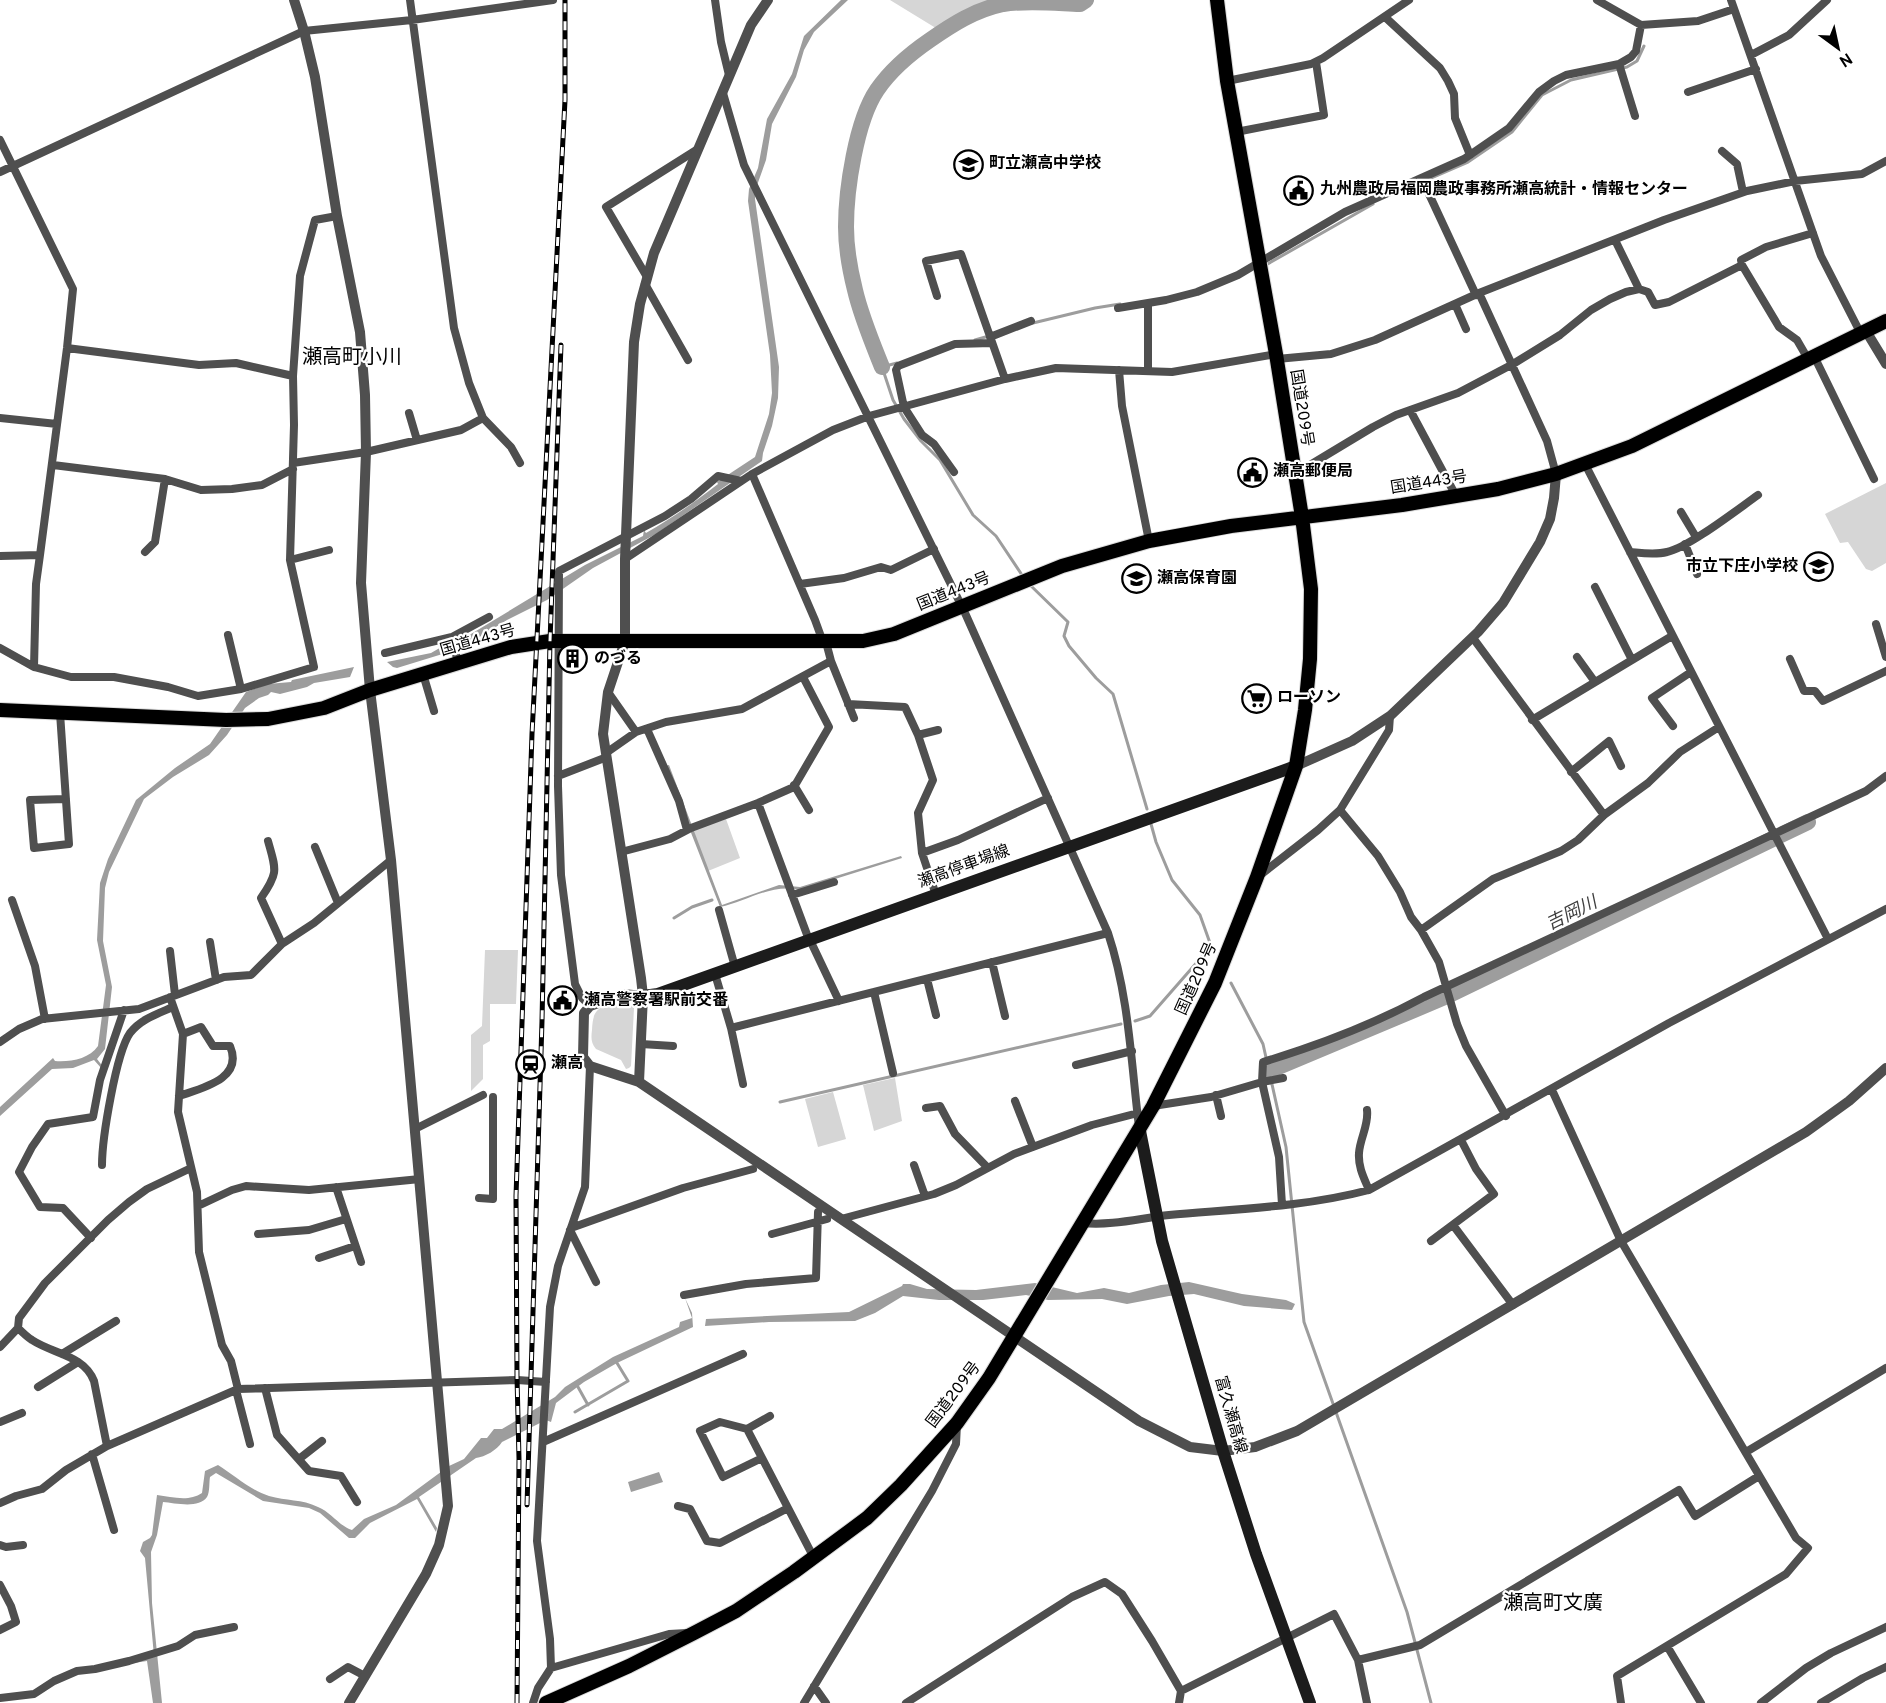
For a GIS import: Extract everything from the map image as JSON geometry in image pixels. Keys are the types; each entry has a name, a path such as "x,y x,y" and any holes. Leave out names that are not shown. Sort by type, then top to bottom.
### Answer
{"highway":[{"name":"国道209号","path":"546,1703 629,1666 736,1611 814,1558 858,1525 901,1485 957,1423 989,1378 1140,1131 1215,983 1257,877 1296,766 1310,659 1311,589 1277,357 1227,81 1217,0"},
{"name":"国道443号","path":"0,710 226,720 268,719 324,708 370,690 511,647 559,640 824,642 863,640 894,634 1025,580 1102,553 1149,541 1231,526 1456,496 1498,489 1556,474 1632,446 1886,321"}],"main road":[{"name":"瀬高停車場線","path":"643,996 658,994 735,967 1296,766"},
{"name":"富久瀬高線","path":"1140,1131 1156,1216 1223,1451 1256,1554 1310,1703"}],"street":[{"path":"294,0 315,77 337,216 360,332 365,395 366,452 361,583 370,690 392,860 448,1506 440,1545 426,1574 349,1703"},
{"path":"410,0 454,328 469,383 483,418 511,447 520,463"},
{"path":"0,172 304,31 412,20 552,0"},
{"path":"715,0 721,42 729,75"},
{"path":"639,1082 643,996 603,734 608,692 625,641 625,559 633,342 654,254 751,25 768,0"},
{"path":"1227,81 1316,62 1409,0"},
{"path":"1597,0 1641,26 1698,21 1733,5 1821,256 1863,332 1886,364"},
{"path":"1751,54 1789,35 1827,0"},
{"path":"1385,17 1440,68 1454,94 1455,118 1470,155"},
{"path":"1118,308 1148,304 1197,292 1238,275 1345,212 1422,179 1470,155 1509,128 1539,92 1554,81 1566,75 1619,64 1631,57 1636,51 1641,26"},
{"path":"1236,132 1324,115 1316,62"},
{"path":"1619,64 1635,116"},
{"path":"1688,92 1756,69"},
{"path":"723,93 744,165 962,607 1108,933 1118,964 1132,1051 1140,1131"},
{"path":"0,140 73,289 53,465 36,584 34,668"},
{"path":"688,360 606,207 698,149"},
{"path":"1722,151 1737,164 1743,192"},
{"path":"625,559 752,474 833,430 869,416 1005,379 1056,368 1172,372 1277,357 1331,354 1375,340 1477,294 1743,192 1795,181 1862,174 1886,161"},
{"path":"1296,766 1352,741 1390,716 1473,638 1503,603 1540,542 1550,519 1556,474 1547,441 1422,179"},
{"path":"0,648 34,668 71,677 124,679 168,687 198,696 241,689 314,667 290,560 294,425 292,376 300,276 315,220 337,216"},
{"path":"1813,233 1766,247 1741,260 1742,265 1779,327 1797,340 1811,358 1874,479"},
{"path":"1615,240 1639,289"},
{"path":"937,296 926,261 961,254 1005,379"},
{"path":"1295,474 1373,427 1458,393 1512,364 1560,335 1591,310 1618,296 1639,289 1648,292 1655,304 1669,302 1742,265"},
{"path":"1148,304 1148,371"},
{"path":"1455,304 1466,330"},
{"path":"954,472 934,444 922,435 904,407 898,385 896,370 898,366 955,344 991,340 1031,321"},
{"path":"67,348 199,365 236,363 292,376"},
{"path":"1119,370 1122,406 1149,541"},
{"path":"1410,411 1456,496"},
{"path":"409,413 417,440"},
{"path":"0,418 57,424"},
{"path":"53,465 165,479 201,490 232,489 262,485 293,466 461,430 483,418"},
{"path":"1585,464 1828,939"},
{"path":"752,474 800,584 854,718"},
{"path":"590,1006 582,998 575,984 561,876 558,776 559,571 665,516 691,499 718,476 741,481"},
{"path":"146,552 155,542 165,479"},
{"path":"1630,552 1649,554 1669,552 1696,537 1758,495"},
{"path":"1681,512 1696,537"},
{"path":"1685,544 1697,574"},
{"path":"800,584 844,578 881,567 891,570 934,549"},
{"path":"290,560 328,550"},
{"path":"0,555 40,555"},
{"path":"1595,587 1632,660"},
{"path":"385,653 452,637 489,617"},
{"path":"1876,624 1886,657"},
{"path":"228,635 241,689"},
{"path":"1532,720 1672,636"},
{"path":"452,637 458,663"},
{"path":"1473,638 1604,815"},
{"path":"1577,657 1595,682"},
{"path":"1790,659 1804,691 1815,691 1823,701 1886,671"},
{"path":"558,776 606,755 636,732 666,722 742,709 831,661"},
{"path":"1673,726 1652,698 1691,672"},
{"path":"423,674 434,711"},
{"path":"621,852 660,842 758,803 794,785 829,728 803,677"},
{"path":"608,692 636,732"},
{"path":"849,704 905,707 918,735 933,780 918,813 922,853 936,895"},
{"path":"60,713 66,799 69,844 34,848 30,800 66,799"},
{"path":"1257,877 1340,810 1389,730 1390,716"},
{"path":"1421,930 1493,879 1561,851 1578,840 1604,815 1648,783 1680,752 1719,727"},
{"path":"647,729 679,801 687,830"},
{"path":"918,735 938,730"},
{"path":"1571,772 1609,741 1621,766"},
{"path":"1282,1205 1279,1157 1262,1082 1263,1062 1338,1038 1447,988 1866,791 1886,776"},
{"path":"794,785 809,810"},
{"path":"922,853 958,840 1048,798"},
{"path":"758,803 810,940 839,1001"},
{"path":"1340,810 1378,856 1400,892 1411,917 1439,962 1457,1024 1466,1046 1506,1116"},
{"path":"268,841 275,868 274,880 261,898 282,944"},
{"path":"315,847 338,903"},
{"path":"0,1042 19,1029 45,1019 139,1009 224,976 251,975 282,944 314,923 392,860"},
{"path":"792,895 834,882"},
{"path":"12,900 35,966 45,1019"},
{"path":"1083,1223 1096,1224 1156,1216 1282,1205 1341,1198 1369,1191 1669,1023 1886,909"},
{"path":"719,910 735,967"},
{"path":"731,1028 1108,933"},
{"path":"210,942 216,980"},
{"path":"171,951 173,1006 183,1034 178,1112 197,1192 200,1252 222,1345 231,1361 250,1444"},
{"path":"992,962 1005,1016"},
{"path":"715,974 731,1028 743,1084"},
{"path":"927,979 936,1015"},
{"path":"874,992 893,1073"},
{"path":"533,1703 538,1688 551,1668 550,1639 537,1541 550,1306 558,1266 585,1187 590,1066 584,1057 584,1013 590,1006 623,994 643,996"},
{"path":"102,1165 102,1149 118,1064 129,1034 144,1020 173,1006"},
{"path":"91,1238 63,1208 40,1207 19,1172 32,1147 48,1124 93,1117 100,1080 124,1010"},
{"path":"179,1096 216,1083 231,1069 233,1053 230,1046 213,1046 201,1027 183,1034"},
{"path":"641,1044 673,1046"},
{"path":"1076,1065 1132,1051"},
{"path":"590,1066 639,1082 1139,1420 1190,1447 1223,1451 1255,1448 1297,1431 1806,1132 1849,1101 1886,1068"},
{"path":"1153,1106 1216,1095 1282,1078"},
{"path":"1552,1090 1621,1241 1796,1538 1808,1548 1786,1574 1617,1676 1621,1703"},
{"path":"415,1129 483,1095"},
{"path":"1216,1095 1221,1116"},
{"path":"479,1198 493,1199 493,1097"},
{"path":"1014,1101 1033,1147"},
{"path":"926,1108 940,1106 955,1134 988,1168"},
{"path":"1367,1110 1368,1120 1359,1152 1360,1171 1369,1191"},
{"path":"841,1219 956,1185 1014,1154 1092,1125 1138,1113"},
{"path":"1431,1241 1494,1194 1476,1169 1461,1140"},
{"path":"914,1165 925,1196"},
{"path":"0,1347 18,1328 19,1318 45,1283 91,1238 138,1195 191,1168"},
{"path":"571,1229 683,1188 753,1169"},
{"path":"198,1206 246,1186 309,1190 420,1179"},
{"path":"336,1187 361,1262"},
{"path":"684,1295 746,1284 816,1278 818,1217"},
{"path":"772,1234 818,1217 827,1219"},
{"path":"258,1234 309,1230 346,1219"},
{"path":"1453,1225 1513,1305"},
{"path":"571,1229 596,1282"},
{"path":"319,1258 356,1246"},
{"path":"63,1354 116,1321"},
{"path":"18,1328 33,1341 63,1354 90,1371 94,1381 106,1446"},
{"path":"543,1442 743,1354"},
{"path":"38,1387 78,1362"},
{"path":"1746,1452 1886,1368"},
{"path":"0,1503 42,1489 66,1470 106,1446 237,1389 517,1380 546,1382"},
{"path":"264,1388 277,1435 309,1471 341,1476 357,1502"},
{"path":"0,1422 22,1413"},
{"path":"762,1458 723,1478 700,1431 720,1422 747,1429 770,1416"},
{"path":"804,1703 932,1491 956,1444 957,1423"},
{"path":"747,1429 814,1558"},
{"path":"299,1459 322,1441"},
{"path":"92,1454 114,1530"},
{"path":"1358,1660 1420,1645 1679,1490 1695,1516 1759,1476"},
{"path":"678,1506 690,1509 707,1541 720,1543 788,1508"},
{"path":"0,1545 6,1547 23,1545"},
{"path":"906,1703 1072,1597 1105,1582 1122,1594 1181,1691 1179,1703"},
{"path":"0,1586 16,1622 0,1630"},
{"path":"1181,1691 1334,1614 1358,1660 1367,1703"},
{"path":"0,1700 34,1694 54,1681 77,1671 129,1661 178,1646 195,1635 234,1627"},
{"path":"1761,1703 1806,1668 1831,1653 1886,1627"},
{"path":"551,1668 669,1634 694,1633"},
{"path":"1667,1646 1701,1703"},
{"path":"330,1679 348,1667 365,1676"},
{"path":"1821,1703 1886,1667"},
{"path":"814,1686 826,1703"}],"shaded area":[{"path":"841,0 848,0 814,32 804,50 796,77 772,124 766,160 755,191 779,367 778,398 762,461 656,534 593,568 547,600 507,620 462,648 397,668 393,667 387,662 431,653 450,642 466,637 585,565 643,536 644,530 646,533 674,516 718,484 717,482 755,457 769,414 772,393 770,355 748,201 749,189 758,168 767,119 792,74 804,36"},
{"path":"890,0 1002,0 975,7 939,30"},
{"path":"1886,483 1886,563 1872,571 1866,569 1848,542 1840,543 1825,514"},
{"path":"354,667 350,677 314,683 280,694 271,692 259,698 245,708 227,735 209,755 173,777 144,799 109,872 105,888 103,941 112,987 105,1049 97,1059 104,1068 102,1069 94,1060 73,1068 52,1069 0,1116 0,1107 53,1058 55,1061 79,1059 90,1054 98,1046 106,985 97,940 100,883 108,859 136,800 175,768 210,744 246,692 268,684 291,682"},
{"path":"669,765 722,905 779,885 800,887 901,856 902,858 800,890 769,891 720,907 665,766"},
{"path":"726,819 740,858 708,871 693,830"},
{"path":"485,950 518,950 516,1004 490,1004 490,1041 483,1045 483,1079 471,1091 471,1035 482,1026"},
{"path":"622,1001 632,1003 634,1008 631,1066 626,1069 621,1060 596,1049 592,1038 596,1012"},
{"path":"895,1078 902,1121 874,1131 863,1085"},
{"path":"833,1092 846,1139 818,1147 805,1099"},
{"path":"1189,1282 1242,1294 1286,1300 1295,1304 1292,1310 1244,1306 1194,1294 1127,1304 1102,1299 1048,1300 1026,1295 983,1300 939,1300 903,1296 875,1313 855,1321 769,1322 705,1326 706,1319 849,1312 903,1284 927,1289 976,1290 1035,1283 1077,1293 1104,1288 1129,1293 1161,1285"},
{"path":"685,1298 692,1313 693,1327 617,1363 584,1382 556,1403 551,1422 546,1420 502,1442 491,1453 476,1458 419,1497 437,1528 436,1532 417,1499 370,1523 355,1538 349,1538 320,1513 309,1508 263,1501 216,1473 210,1477 208,1495 203,1501 193,1504 163,1502 157,1535 151,1552 152,1603 162,1703 153,1703 147,1661 134,1663 154,1656 145,1558 140,1551 143,1542 152,1535 157,1495 180,1498 197,1496 202,1493 205,1471 218,1465 262,1493 275,1498 312,1504 323,1509 352,1530 364,1519 396,1505 449,1466 464,1459 481,1438 487,1438 494,1429 502,1429 555,1397 565,1387 613,1357 679,1327 680,1322 692,1318"},
{"path":"659,1472 663,1482 631,1492 628,1482"}],"waterway":[{"path":"882,367 857,300 851,275 846,227 848,194 858,137 863,119 877,90 894,69 916,51 947,28 974,14 1003,4 1041,2 1080,4 1086,0"},
{"path":"1431,178 1468,162 1512,132 1542,95 1571,80 1627,67 1637,61 1644,46"},
{"path":"1264,266 1373,204"},
{"path":"1033,323 1120,304"},
{"path":"975,340 989,336"},
{"path":"897,363 882,367 893,400 904,419 940,460 973,515 996,536 1024,578"},
{"path":"1028,583 1068,622 1064,636 1069,646 1113,694 1147,809"},
{"name":"吉岡川","path":"1269,1071 1445,997 1808,822"},
{"path":"1151,824 1172,880 1200,915 1210,943"},
{"path":"674,918 692,907 712,900"},
{"path":"1135,1021 1150,1016 1206,952"},
{"path":"1231,983 1263,1044 1286,1147 1304,1322 1407,1612 1431,1703"},
{"path":"780,1102 1121,1024"},
{"path":"575,1412 628,1381 617,1363"},
{"path":"578,1387 588,1405"}],"railway":[{"path":"517,1703 519,1459 516,1196 532,734 565,100 565,0"},
{"path":"527,1505 542,1021 550,641 561,345"}],"place":[{"name":"町立瀬高中学校","path":"968,164"},
{"name":"九州農政局福岡農政事務所瀬高統計・情報センター","path":"1299,190"},
{"name":"瀬高郵便局","path":"1252,472"},
{"name":"市立下庄小学校","path":"1819,567"},
{"name":"瀬高保育園","path":"1136,579"},
{"name":"のづる","path":"573,659"},
{"name":"ローソン","path":"1256,698"},
{"name":"瀬高警察署駅前交番","path":"563,1001"},
{"name":"瀬高","path":"530,1064"}],"district":[{"name":"瀬高町小川","path":"352,358"},
{"name":"瀬高町文廣","path":"1553,1604"}]}
